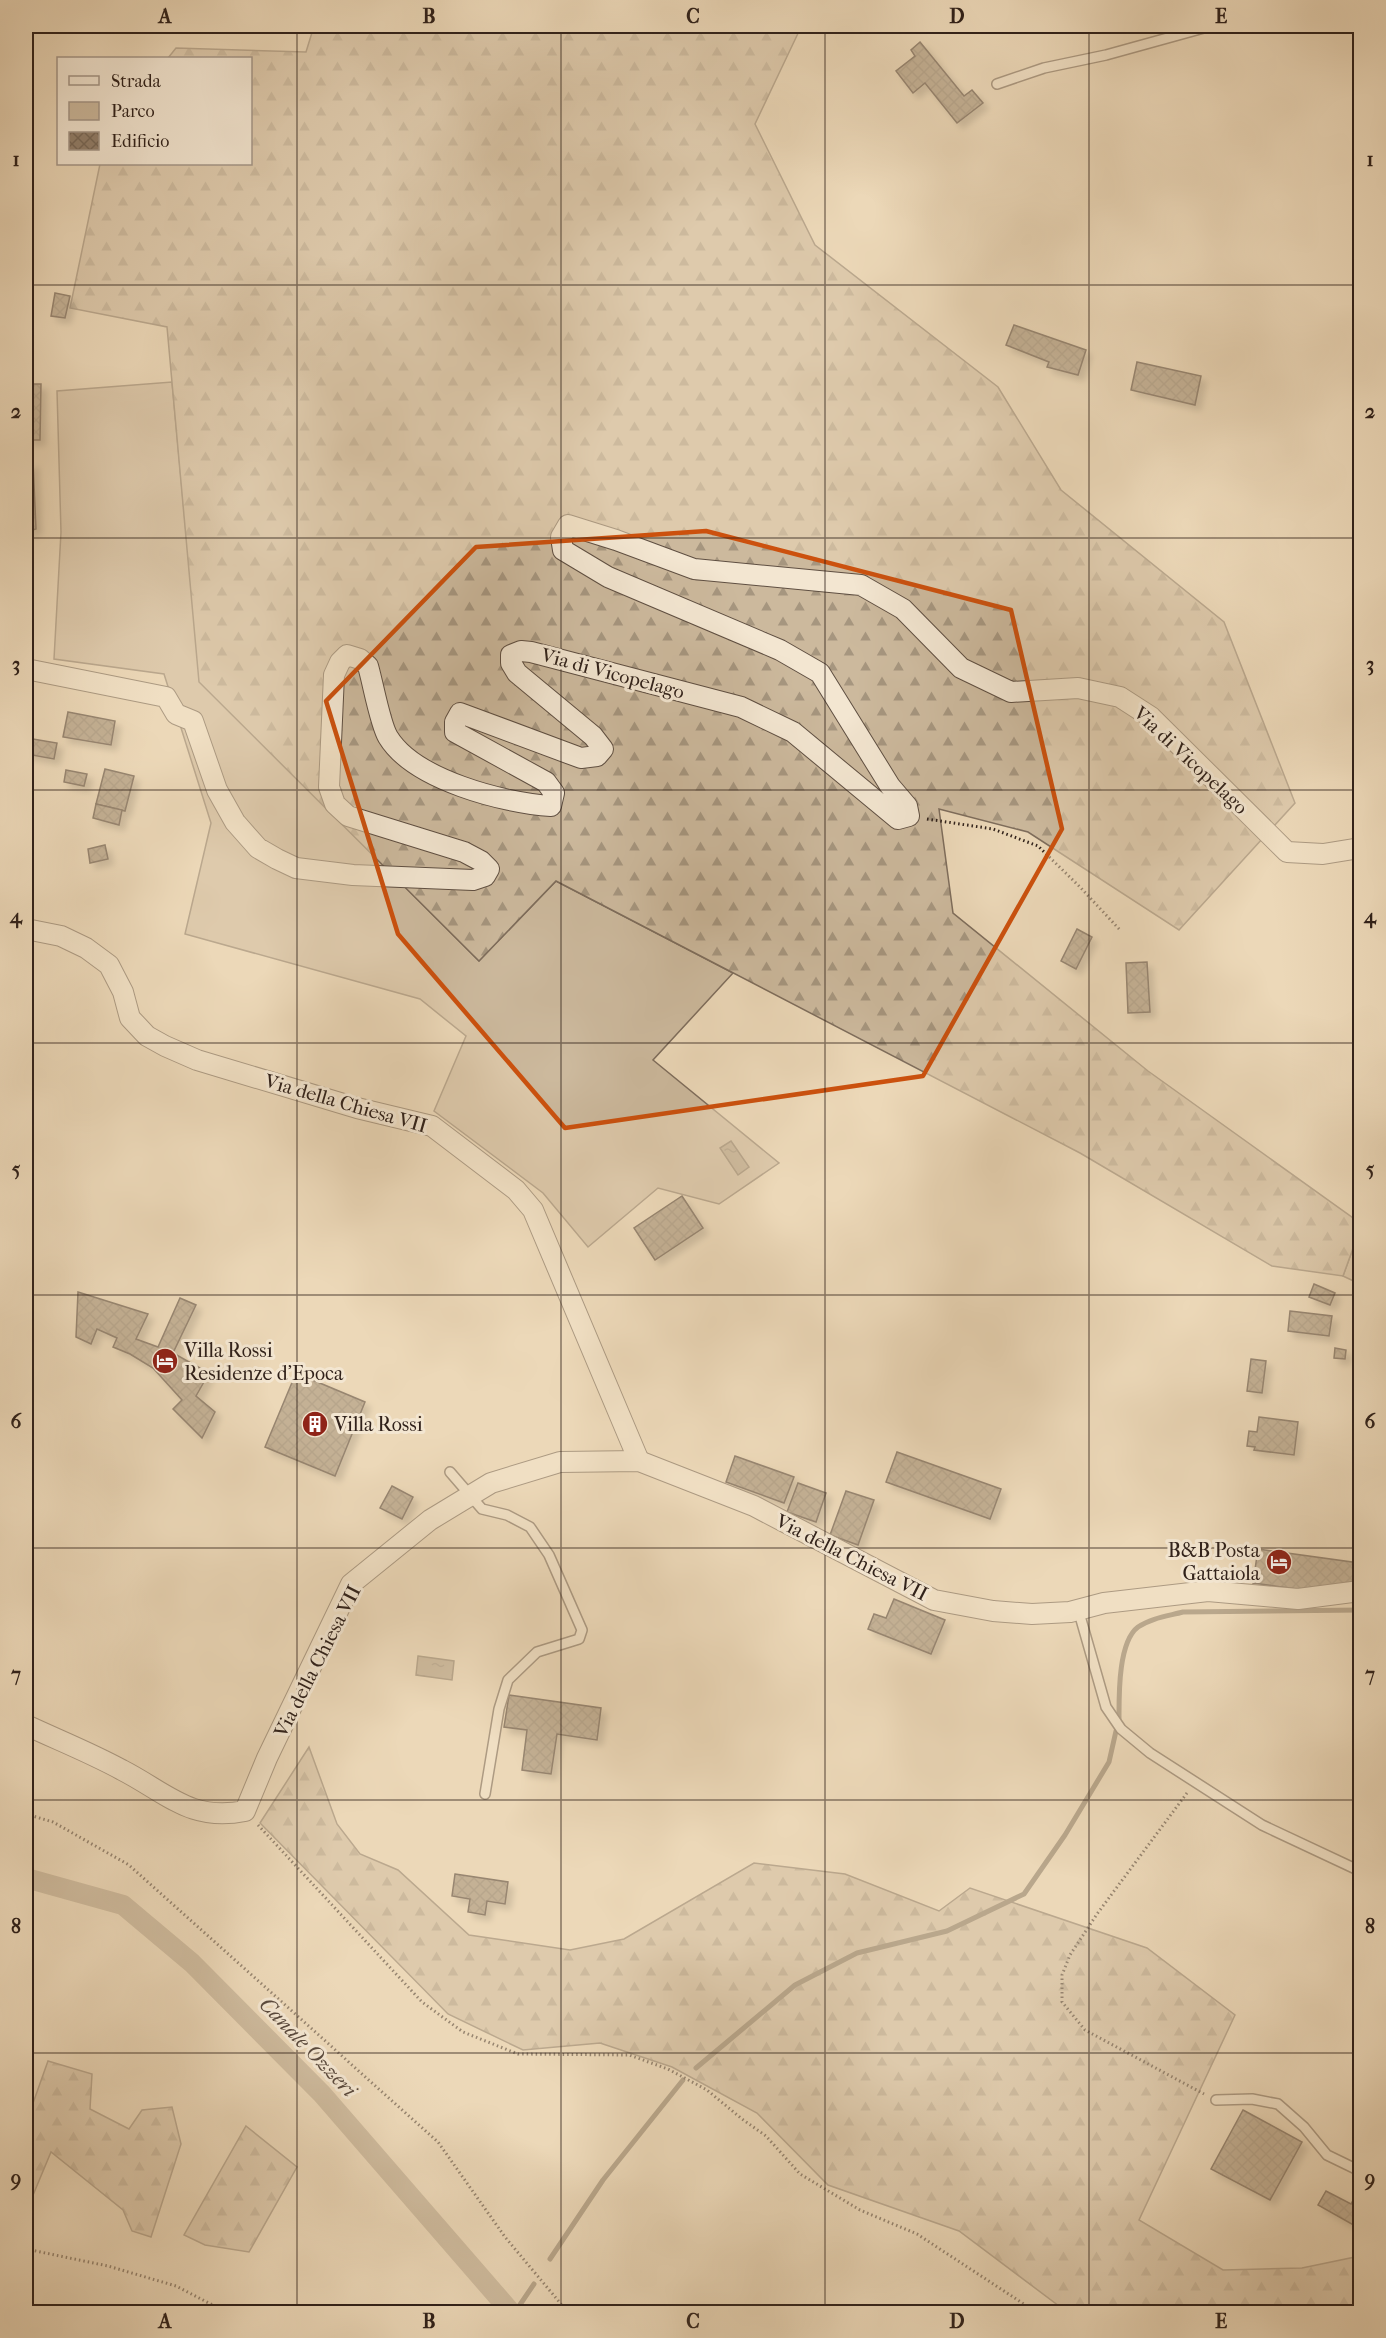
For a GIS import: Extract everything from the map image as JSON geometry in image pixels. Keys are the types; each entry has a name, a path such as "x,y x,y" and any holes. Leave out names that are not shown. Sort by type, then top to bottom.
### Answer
{"street":[{"name":"Via di Vicopelago","path":"26,669 166,696 176,714 193,721 217,790 236,822 258,848 296,868 353,874 473,880 485,876 489,869 481,861 464,852 348,816 335,804 329,787 334,675 340,662 347,655 360,659 368,666 387,736 403,754 426,770 460,786 522,804 551,807 554,793 546,782 455,732 455,722 460,713 581,758 597,756 603,749 593,736 517,673 511,655 521,651 741,707 793,732 898,819 909,816 907,806 890,786 820,673 780,650 608,577 563,550 561,537 568,525 694,569 861,585 903,609 961,668 1011,692 1078,688 1120,697 1151,717 1287,852 1323,854 1360,848"},
{"name":"Via della Chiesa VII","path":"26,928 61,936 86,948 109,965 123,992 130,1018 147,1036 165,1046 207,1063 357,1108 432,1126 516,1190 533,1210 639,1461"},
{"name":"Via della Chiesa VII","path":"245,1811 267,1758 309,1676 351,1584 430,1520 472,1495 491,1484 560,1462 639,1461 754,1506 934,1599 993,1611 1032,1614 1208,1591 1298,1599 1360,1591"},
{"path":"26,1725 123,1770 166,1797 195,1810 226,1815 245,1811"}],"lane":[{"path":"997,84 1044,68 1106,55 1211,26"},
{"path":"450,1472 482,1509 507,1515 530,1527 549,1555 582,1630 579,1639 537,1652 508,1680 499,1708 485,1794"},
{"path":"1078,1609 1106,1707 1121,1729 1150,1752 1262,1825 1360,1871"},
{"path":"1216,2100 1252,2099 1278,2104 1304,2127 1327,2155 1360,2171"}],"path":[{"path":"907,806 926,819 993,829 1038,846 1120,930"},
{"path":"1195,1782 1097,1914 1070,1955 1062,1975 1062,2002 1085,2031 1216,2100"},
{"path":"245,1811 422,2002 463,2032 518,2054 629,2055 668,2068 707,2090 766,2136 800,2174 860,2210 917,2234 1036,2313"},
{"path":"26,1814 53,1822 129,1865 438,2142 505,2237 561,2304 576,2313"},
{"path":"26,2249 108,2266 176,2286 226,2313"}],"highlighted area":[{"path":"706,531 1011,610 1062,829 923,1076 565,1128 398,934 326,701 476,547"}],"green space":[{"path":"314,26 804,26 801,27 755,124 815,245 998,387 1061,490 1224,622 1295,803 1179,930 1028,832 939,809 953,913 1148,1071 1360,1223 1360,1229 1343,1276 1272,1266 1080,1153 556,881 479,961 199,682 167,327 70,308 100,165 252,165 252,57 169,57 176,48 306,52"},
{"path":"172,382 200,682 479,961 556,881 733,973 653,1060 779,1163 719,1204 658,1188 588,1247 543,1193 434,1111 466,1036 420,999 185,934 211,823 164,674 54,659 61,532 57,391"},
{"path":"1360,1229 1360,1284 1343,1276"},
{"path":"309,1747 337,1824 360,1854 398,1870 469,1935 570,1950 624,1939 754,1863 845,1874 939,1911 970,1888 1147,1948 1235,2015 1139,2220 1223,2270 1302,2268 1360,2256 1360,2312 1067,2312 959,2231 828,2185 757,2113 672,2067 600,2043 523,2050 448,2014 260,1823"},
{"path":"48,2061 92,2074 90,2109 129,2129 142,2110 172,2107 181,2144 151,2237 132,2231 123,2210 51,2152 26,2212 26,2138 32,2106"},
{"path":"246,2126 297,2167 249,2252 205,2245 184,2235"}],"water":[{"path":"731,1141 749,1167 738,1175 720,1148"},
{"path":"418,1656 454,1661 452,1680 416,1675"}],"building":[{"path":"920,42 964,96 972,90 983,103 957,123 925,83 913,93 896,71 915,56 911,50"},
{"path":"55,293 70,296 65,318 51,316"},
{"path":"1014,325 1086,350 1078,375 1047,367 1049,362 1006,345"},
{"path":"1137,362 1201,376 1195,405 1131,390"},
{"path":"26,384 41,384 40,440 26,440"},
{"path":"33,462 36,529 26,532 26,464"},
{"path":"68,712 115,721 111,745 63,737"},
{"path":"27,738 57,743 54,759 26,754"},
{"path":"105,769 134,776 125,811 96,804"},
{"path":"66,770 87,774 84,786 64,782"},
{"path":"96,804 122,810 119,825 93,818"},
{"path":"105,845 108,859 90,863 88,849"},
{"path":"1077,929 1092,937 1076,969 1061,961"},
{"path":"1147,962 1150,1012 1128,1013 1126,963"},
{"path":"682,1196 703,1228 655,1260 634,1228"},
{"path":"1314,1284 1335,1293 1330,1305 1309,1297"},
{"name":"Villa Rossi Residenze d'Epoca","path":"78,1292 148,1314 136,1339 158,1347 180,1298 196,1305 173,1353 209,1373 196,1396 215,1412 202,1438 173,1409 182,1400 153,1368 113,1347 117,1338 97,1329 91,1344 76,1337"},
{"path":"1290,1311 1332,1316 1329,1336 1288,1331"},
{"path":"1335,1348 1346,1350 1345,1359 1334,1358"},
{"path":"1251,1359 1266,1361 1262,1393 1247,1391"},
{"name":"Villa Rossi","path":"296,1373 365,1402 335,1476 265,1447"},
{"path":"1259,1417 1298,1422 1294,1455 1254,1450 1255,1447 1247,1446 1249,1431 1257,1432"},
{"path":"897,1452 1001,1489 990,1519 886,1482"},
{"path":"735,1456 794,1477 784,1503 726,1482"},
{"path":"798,1483 826,1493 816,1522 787,1512"},
{"path":"392,1486 413,1497 402,1519 380,1508"},
{"path":"846,1491 874,1500 858,1545 830,1535"},
{"path":"1258,1549 1359,1563 1356,1586 1296,1589 1253,1583"},
{"path":"894,1599 945,1620 931,1654 868,1629 874,1614 886,1618"},
{"path":"509,1695 601,1708 597,1740 557,1734 551,1774 522,1770 527,1730 504,1727"},
{"path":"455,1874 508,1882 505,1904 487,1901 485,1915 468,1912 470,1899 452,1896"},
{"path":"1243,2110 1302,2142 1270,2200 1211,2169"},
{"path":"1360,2187 1360,2244 1353,2240 1359,2228 1318,2205 1326,2191 1351,2204"}],"waterway":[{"path":"1119,1719 1123,1657 1131,1634 1148,1621 1183,1612 1360,1610"},
{"path":"696,2068 795,1985 857,1953 947,1931 1024,1894 1065,1835 1109,1762 1116,1731"},
{"name":"Canale Ozzeri","path":"26,1878 123,1905 192,1963 322,2094 511,2312"},
{"path":"550,2259 603,2180 683,2080"},
{"path":"515,2312 534,2284"}],"place":[{"name":"Villa Rossi Residenze d'Epoca","path":"165,1361"},
{"name":"Villa Rossi","path":"315,1424"},
{"name":"B&B Posta Gattaiola","path":"1279,1562"}]}
